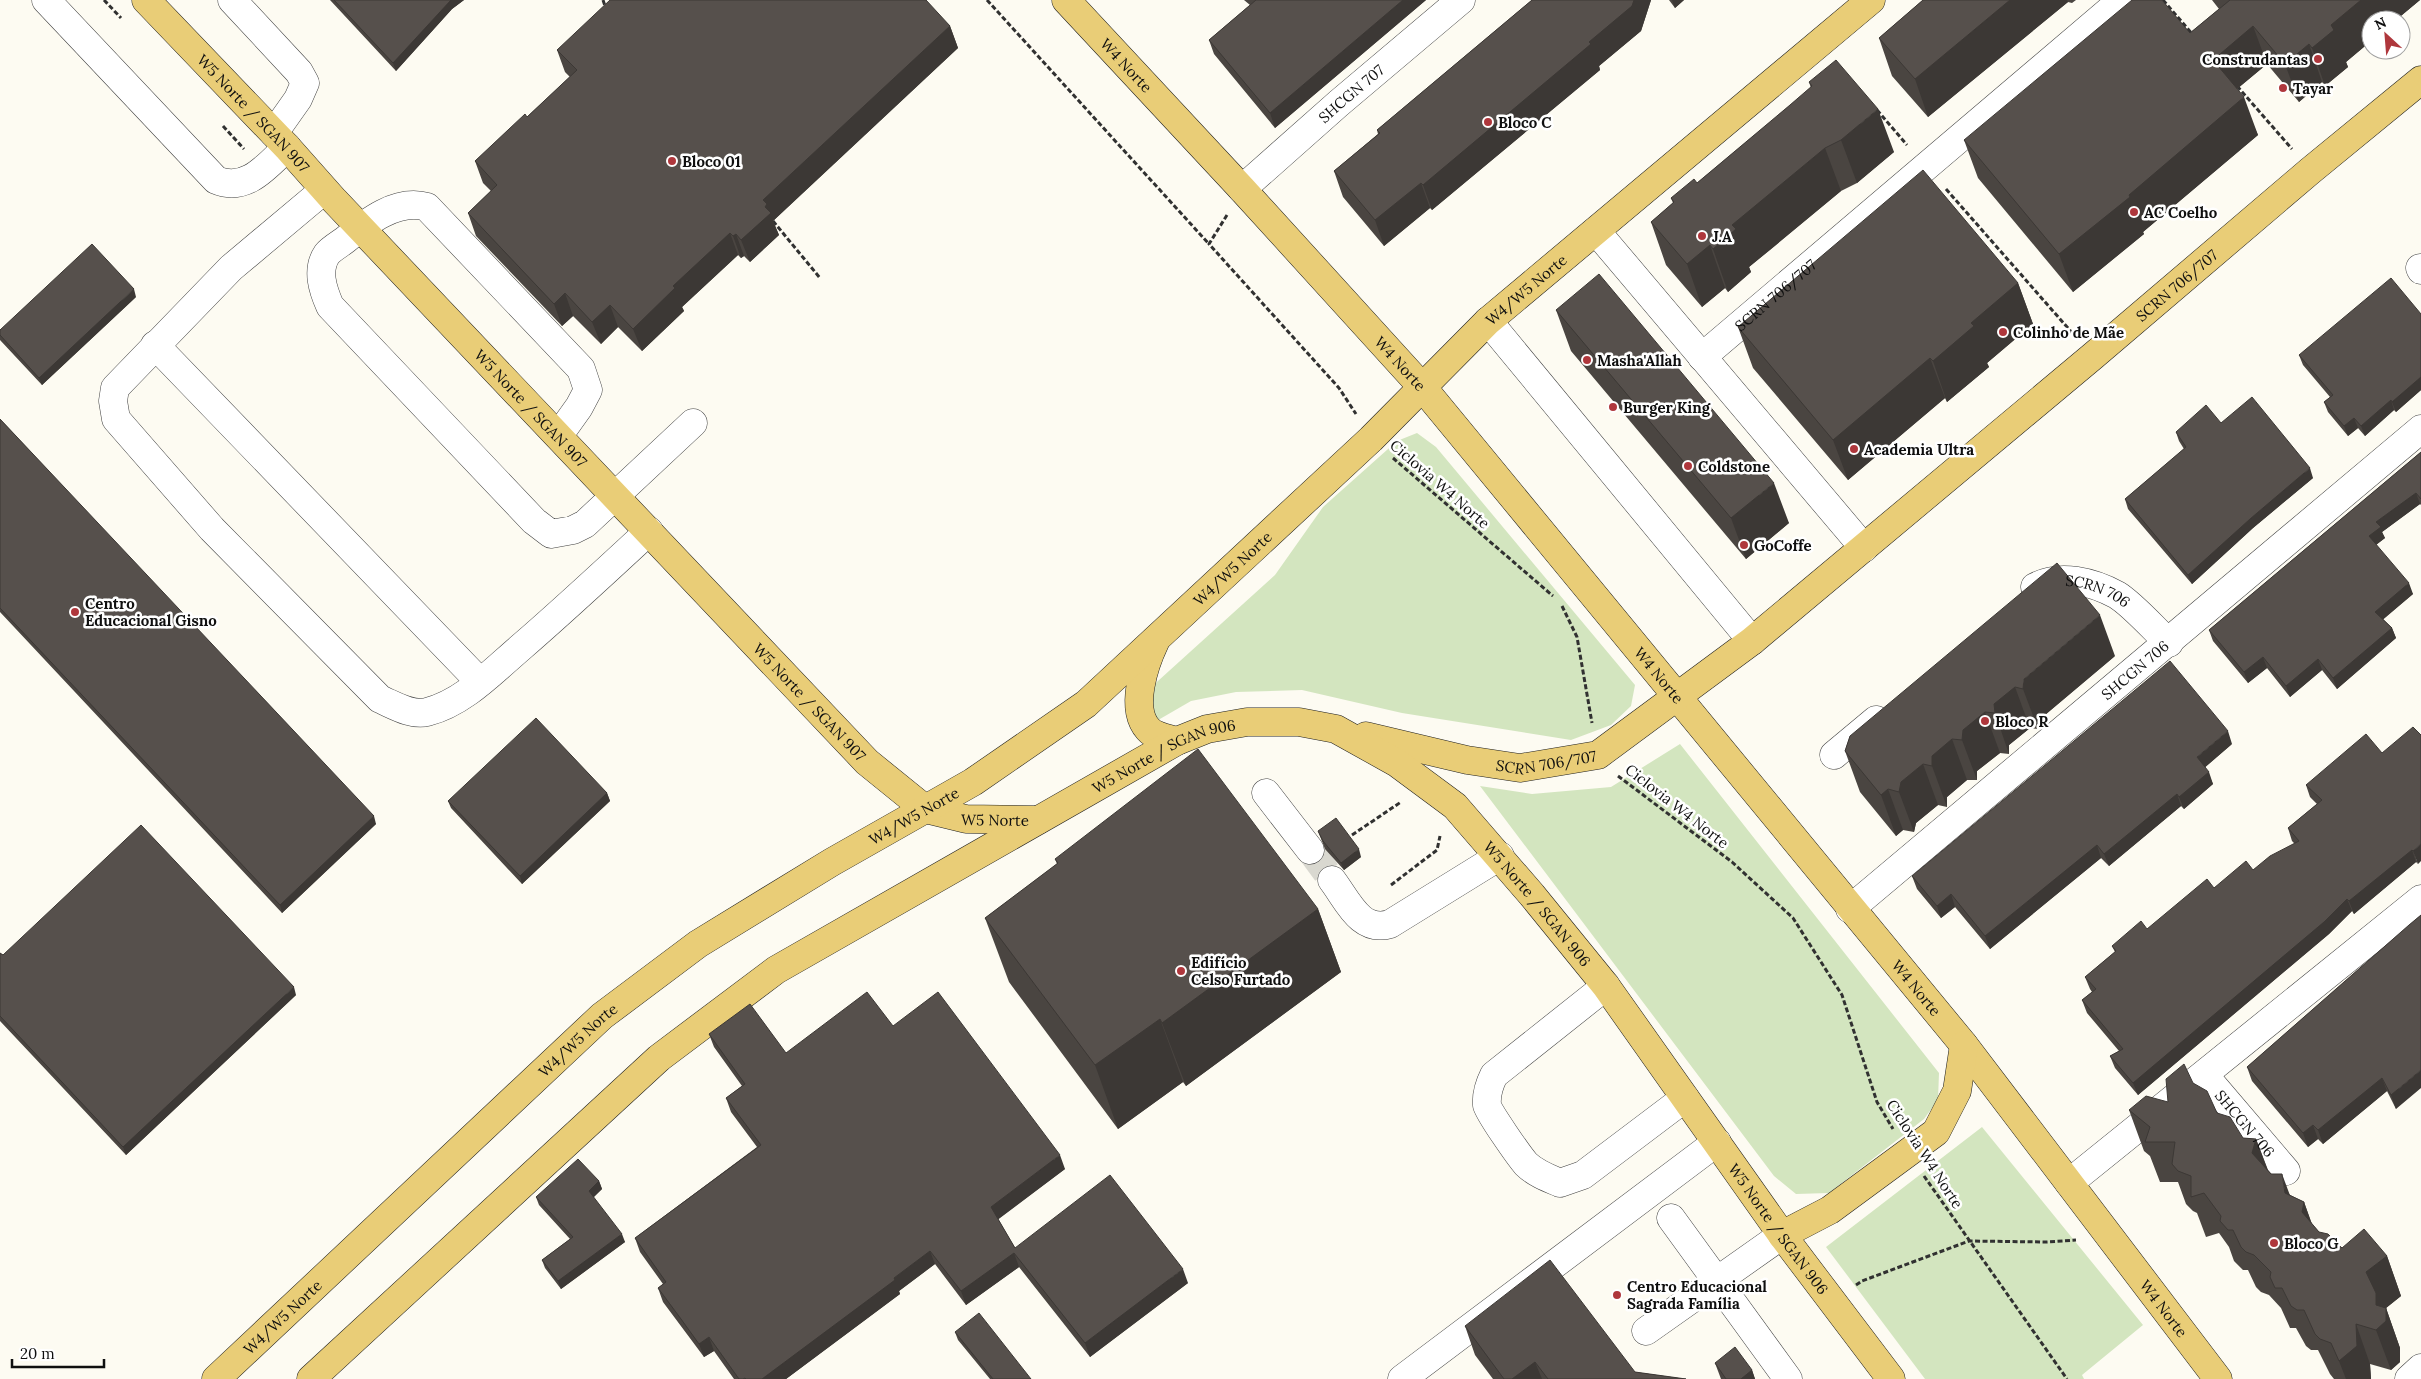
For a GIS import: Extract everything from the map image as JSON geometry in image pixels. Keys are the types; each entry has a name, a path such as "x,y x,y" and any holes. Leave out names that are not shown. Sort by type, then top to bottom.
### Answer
{"main road":[{"name":"W5 Norte / SGAN 907","path":"146,0 281,140 324,190 559,435 867,762 925,808"},
{"name":"W4 Norte","path":"1066,0 1242,189 1422,388 1964,1045 2218,1379"},
{"path":"1596,230 1871,0"},
{"name":"SCRN 706/707","path":"1336,729 1467,760 1520,768 1598,754 1752,641 2093,356 2310,171 2421,80"},
{"name":"W4/W5 Norte","path":"216,1379 602,1016 698,944 925,808 974,782 1086,704 1372,439 1488,321 1596,230"},
{"path":"1157,638 1145,663 1139,703 1142,719 1148,729 1157,736 1176,741"},
{"name":"W5 Norte / SGAN 906","path":"1038,820 1176,741 1207,730 1247,722 1299,722 1336,729 1397,763 1455,806 1500,856 1606,986 1831,1303 1891,1379"},
{"name":"W5 Norte","path":"925,808 966,819 1038,820"},
{"path":"311,1379 659,1058 776,970 1038,820"},
{"path":"1782,1235 1830,1210 1936,1132 1957,1091 1964,1045"}],"street":[{"path":"46,0 216,180 226,184 237,184 252,179 281,140 305,83 299,72 232,0"},
{"name":"SHCGN 707","path":"1242,189 1339,103 1461,0"},
{"name":"SCRN 706/707","path":"1702,357 2122,0"},
{"path":"324,190 231,268 115,388 113,401 116,419 212,529 380,699 407,710 425,712 451,703 480,682 650,531"},
{"path":"559,435 580,406 588,390 581,369 427,207 415,204 385,212 361,227 327,255 322,270 322,287 330,306 527,514 551,534 585,524 617,497 693,423"},
{"path":"1596,230 1864,548"},
{"path":"1488,321 1752,641"},
{"path":"155,345 480,682"},
{"name":"SHCGN 706","path":"1850,909 2421,429"},
{"name":"SCRN 706","path":"2015,601 2039,585 2057,579 2090,585 2118,596 2169,642"},
{"path":"1834,755 1894,704"},
{"path":"1266,793 1310,850"},
{"path":"1332,880 1368,925 1379,927 1390,924 1500,856"},
{"name":"SHCGN 706","path":"2069,1183 2205,1076 2421,899"},
{"path":"1606,986 1494,1076 1488,1088 1488,1108 1510,1141 1527,1164 1542,1175 1560,1183 1583,1175 1685,1098"},
{"name":"SHCGN 706","path":"2205,1076 2286,1171"},
{"path":"1402,1379 1717,1142"},
{"path":"1671,1218 1788,1379"},
{"path":"1646,1331 1782,1235"},
{"path":"2408,1379 2421,1368"}],"path":[{"path":"603,0 610,18"},
{"name":"Ciclovia W4 Norte","path":"987,0 1339,388 1372,439 1560,602 1577,637 1598,754 1623,781 1732,862 1793,918 1842,995 1877,1102 1907,1153 2067,1379"},
{"path":"2163,0 2195,37"},
{"path":"2234,82 2310,171"},
{"path":"1876,109 2093,356"},
{"path":"1209,244 1242,189"},
{"path":"769,217 820,278"},
{"path":"1352,835 1407,799"},
{"path":"1392,885 1437,850 1441,832"},
{"path":"1831,1303 1862,1281 1969,1241 2046,1242 2110,1238"}],"green space":[{"path":"1417,433 1436,447 1635,685 1631,706 1611,725 1571,740 1402,713 1302,690 1236,692 1191,701 1153,723 1148,690 1275,575 1323,507 1397,441"},
{"path":"1680,744 1939,1073 1938,1100 1924,1119 1829,1193 1796,1194 1774,1176 1480,786 1532,794 1611,787"},
{"path":"1982,1127 2143,1325 2082,1375 2084,1379 1925,1379 1826,1247"}],"building":[{"path":"334,0 451,0 393,63"},
{"name":"Bloco 01","path":"610,0 926,0 950,26 763,200 767,204 765,207 771,213 741,240 736,234 733,236 730,233 673,286 675,288 633,329 610,305 592,322 565,293 554,304 468,213 497,185 475,161 525,114 527,117 577,70 557,50"},
{"path":"1256,0 1403,0 1270,113 1209,40"},
{"name":"Bloco C","path":"1532,0 1634,0 1632,6 1589,42 1591,44 1423,185 1421,183 1375,220 1334,171 1380,133 1377,130"},
{"path":"1923,0 2010,0 1915,79 1879,38"},
{"path":"2132,0 2162,0 2190,33 2230,0 2361,0 2331,25 2334,30 2312,48 2309,44 2285,64 2253,26 2213,60 2244,97 2129,195 2130,197 2059,254 1964,140"},
{"path":"1836,60 1878,109 1841,140 1825,148 1732,225 1736,229 1713,249 1710,245 1687,264 1651,222 1674,202 1671,198 1694,179 1697,183 1812,86 1809,82"},
{"path":"1923,170 2018,283 1971,323 1974,326 1933,361 1930,358 1833,440 1738,327"},
{"path":"92,244 134,289 39,378 0,335 0,330"},
{"path":"1599,274 1774,483 1731,518 1556,310"},
{"path":"2391,278 2421,314 2421,377 2361,426 2354,418 2344,426 2324,402 2333,395 2299,355"},
{"path":"2252,397 2310,468 2188,575 2125,499 2186,447 2176,432 2206,405 2221,423"},
{"path":"0,419 374,816 280,905 0,608"},
{"path":"2421,452 2421,499 2416,493 2376,522 2381,527 2369,536 2409,583 2375,612 2392,628 2333,678 2318,659 2286,686 2263,657 2244,672 2209,630"},
{"path":"2057,563 2100,615 2024,679 2023,689 2015,687 1994,704 1995,713 1985,712 1963,730 1962,740 1952,739 1932,756 1932,766 1923,764 1901,782 1899,792 1888,789 1881,795 1845,751 1850,736"},
{"path":"2170,661 2228,731 2197,757 2209,772 2179,797 2177,794 2104,854 2097,845 1985,936 1951,894 1937,906 1912,876"},
{"path":"536,718 607,793 520,876 448,801"},
{"path":"2413,727 2421,735 2421,844 2349,901 2347,899 2324,922 2133,1083 2110,1056 2123,1049 2082,1000 2096,989 2085,977 2116,951 2112,946 2141,921 2147,929 2207,879 2214,888 2246,861 2253,870 2270,856 2299,841 2288,828 2322,800 2306,785 2366,734 2382,753"},
{"name":"Edifício Celso Furtado","path":"1198,749 1318,909 1162,1023 1160,1019 1095,1065 985,918 1058,863 1055,859"},
{"path":"1336,818 1359,849 1341,863 1323,841 1318,831"},
{"path":"141,825 294,987 123,1147 0,1016 0,953 3,955"},
{"path":"2421,915 2421,1070 2391,1095 2382,1078 2318,1130 2313,1125 2303,1133 2247,1067"},
{"path":"867,992 893,1026 938,992 1060,1155 991,1207 1015,1248 1110,1175 1183,1269 1085,1343 1014,1253 961,1291 930,1251 894,1278 895,1280 762,1379 739,1379 709,1337 699,1344 658,1288 666,1282 635,1238 761,1145 726,1098 745,1084 709,1034 750,1004 786,1053"},
{"name":"Bloco G","path":"2184,1064 2193,1083 2207,1091 2217,1113 2230,1117 2243,1138 2256,1139 2252,1153 2271,1174 2282,1174 2285,1193 2304,1202 2302,1212 2319,1232 2328,1234 2342,1248 2364,1229 2387,1256 2366,1272 2376,1293 2376,1305 2386,1308 2386,1321 2376,1330 2356,1324 2357,1346 2339,1361 2331,1343 2320,1339 2315,1334 2304,1310 2297,1310 2291,1306 2282,1288 2275,1288 2270,1277 2271,1272 2254,1255 2246,1252 2241,1247 2233,1230 2228,1230 2220,1221 2221,1216 2204,1193 2191,1197 2191,1176 2178,1171 2172,1164 2175,1142 2145,1142 2150,1127 2129,1110 2146,1096 2168,1102 2166,1079"},
{"path":"578,1159 599,1181 589,1191 622,1234 558,1281 542,1260 573,1237 536,1197"},
{"path":"1550,1260 1635,1372 1686,1379 1548,1379 1535,1362 1512,1379 1504,1379 1465,1326"},
{"path":"979,1313 1031,1379 993,1379 955,1332"},
{"path":"1735,1347 1752,1370 1741,1379 1726,1379 1715,1363"}],"tunnel":[{"path":"1310,850 1332,880"}],"place":[{"name":"Construdantas","path":"2318,59"},
{"name":"Tayar","path":"2283,88"},
{"name":"Bloco C","path":"1488,122"},
{"name":"Bloco 01","path":"672,161"},
{"name":"AC Coelho","path":"2134,212"},
{"name":"J.A","path":"1702,236"},
{"name":"Colinho de Mãe","path":"2003,332"},
{"name":"Masha'Allah","path":"1587,360"},
{"name":"Burger King","path":"1613,407"},
{"name":"Academia Ultra","path":"1854,449"},
{"name":"Coldstone","path":"1688,466"},
{"name":"GoCoffe","path":"1744,545"},
{"name":"Centro Educacional Gisno","path":"75,612"},
{"name":"Bloco R","path":"1985,721"},
{"name":"Edifício Celso Furtado","path":"1181,971"},
{"name":"Bloco G","path":"2274,1243"},
{"name":"Centro Educacional Sagrada Família","path":"1617,1295"}]}
